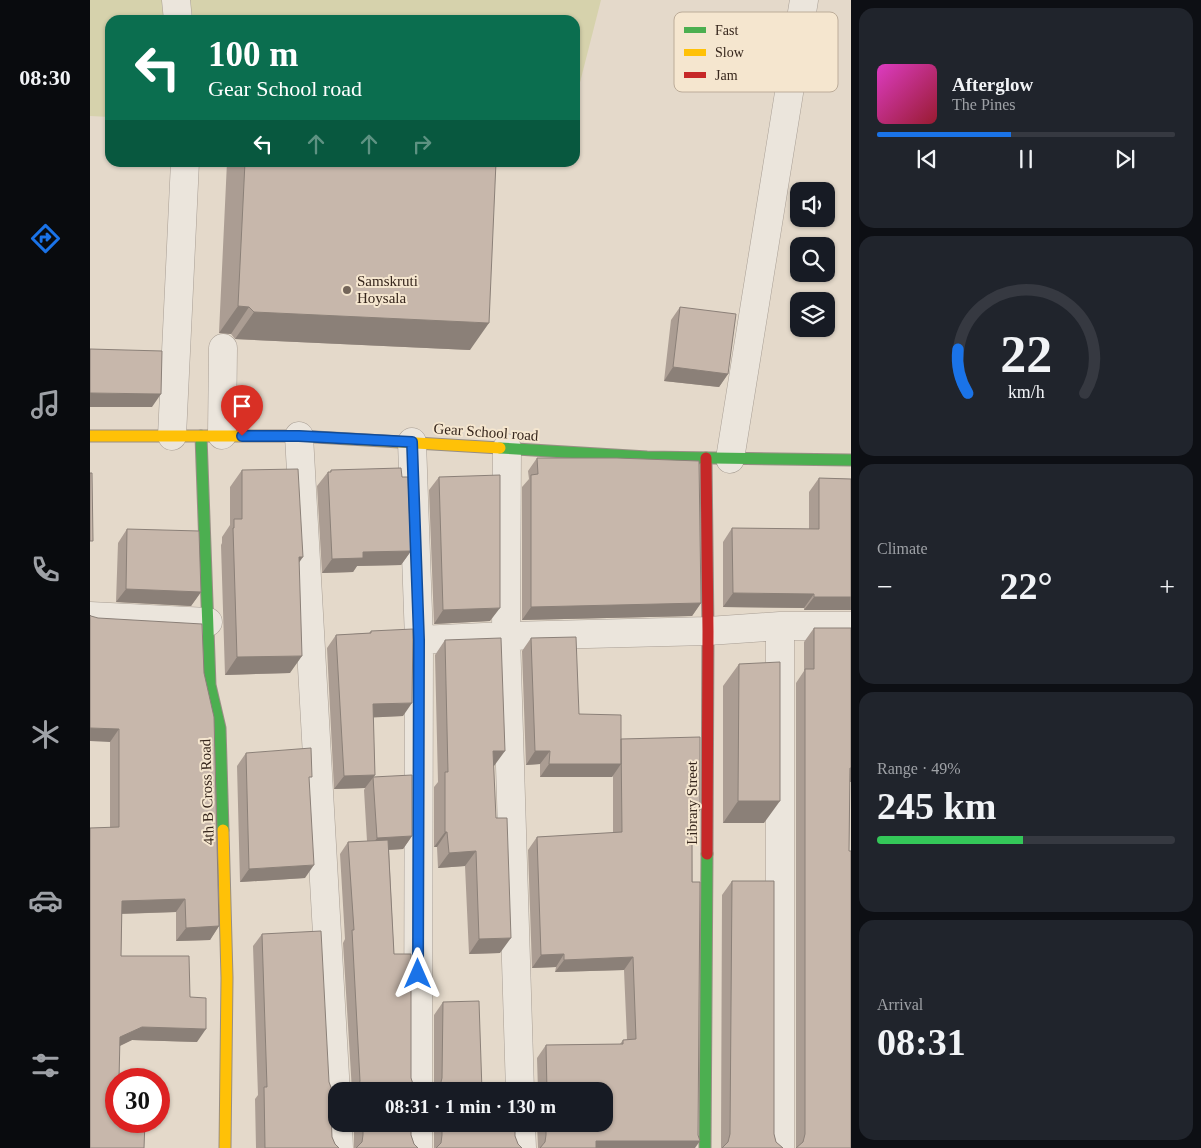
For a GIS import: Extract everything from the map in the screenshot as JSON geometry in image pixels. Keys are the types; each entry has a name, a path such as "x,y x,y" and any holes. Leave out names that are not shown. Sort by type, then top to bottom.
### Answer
{"street":[{"path":"176,0 178,15"},
{"path":"718,458 787,92"},
{"path":"172,436 184,167"},
{"path":"212,436 223,348"},
{"name":"Gear School road","path":"90,436 299,436 647,457 851,460"},
{"name":"4th B Cross Road","path":"212,436 208,622 210,685 220,728 227,978 226,1148"},
{"path":"299,436 335,1082"},
{"path":"412,442 419,640 418,1082"},
{"path":"507,448 506,636 520,1082"},
{"name":"Library Street","path":"705,1148 708,631 718,458"},
{"path":"90,616 208,622"},
{"path":"419,640 708,631 780,626 851,626"},
{"path":"780,626 780,1148"},
{"path":"338,1132 339,1148"},
{"path":"418,1132 418,1148"},
{"path":"521,1132 522,1148"}],"shaded area":[{"path":"90,0 601,0 580,82 580,15 105,15 105,117 90,116"}],"building":[{"name":"Samskruti Hoysala","path":"245,167 496,167 489,323 254,312 249,307 238,306"},
{"path":"680,307 736,314 728,374 673,367"},
{"path":"90,349 162,351 161,394 90,393"},
{"path":"537,458 699,461 701,603 531,607 531,475 538,474"},
{"path":"401,468 402,477 408,477 411,551 363,552 363,558 332,559 328,472 331,472 331,470"},
{"path":"298,469 303,557 299,557 302,656 237,657 233,528 234,519 242,519 242,470"},
{"path":"90,473 92,473 93,541 90,541"},
{"path":"500,475 500,608 443,610 439,477"},
{"path":"819,478 851,479 851,597 814,597 814,594 733,593 732,528 819,529"},
{"path":"127,529 199,531 201,592 126,589"},
{"path":"90,615 98,618 202,624 204,673 214,717 219,926 186,928 185,899 122,901 121,956 189,956 190,997 206,998 206,1029 142,1027 120,1037 119,1068 105,1068 105,1133 145,1133 144,1148 90,1148 90,828 119,827 119,729 90,728"},
{"path":"814,628 851,628 849,851 851,851 851,1148 796,1148 803,1142 805,1134 805,669 814,669"},
{"path":"413,629 412,703 373,704 375,775 344,776 336,635"},
{"path":"576,637 579,714 621,715 621,764 549,764 550,751 535,751 531,638"},
{"path":"501,638 505,751 493,751 496,818 507,818 511,938 479,939 476,851 449,853 447,832 445,832 445,772 448,772 445,640"},
{"path":"780,662 780,801 738,801 739,664"},
{"path":"700,737 700,810 696,810 695,825 692,825 692,882 700,882 698,1135 700,1141 596,1141 596,1148 540,1148 545,1142 546,1132 613,1132 613,1082 547,1082 546,1045 623,1044 623,1040 636,1039 633,957 564,960 564,954 541,955 537,837 622,832 621,739"},
{"path":"311,748 312,777 309,777 314,865 249,869 246,753"},
{"path":"412,775 412,836 377,838 373,777"},
{"path":"388,840 394,954 411,954 412,1082 360,1082 352,930 354,930 348,842"},
{"path":"732,881 774,881 774,1134 776,1142 783,1148 722,1148 728,1142 730,1134"},
{"path":"321,931 329,1082 328,1132 332,1132 335,1144 339,1148 265,1148 264,1087 267,1087 262,934"},
{"path":"479,1001 482,1082 441,1082 443,1002"},
{"path":"363,1132 411,1132 414,1144 418,1148 356,1148 362,1142"},
{"path":"442,1132 515,1132 518,1144 522,1148 436,1148 441,1143"}],"traffic: fast":[{"path":"201,436 210,685 220,728 223,830"},
{"path":"500,448 647,457 851,460"},
{"path":"705,1148 707,854"}],"traffic: slow":[{"path":"90,436 299,436 500,448"},
{"path":"223,830 227,978 225,1148"}],"traffic: jam":[{"path":"706,458 708,631 707,854"}],"place":[{"name":"Samskruti Hoysala","path":"347,290"}],"route":[{"path":"242,436 299,436 412,442 419,640 418,974"}]}
